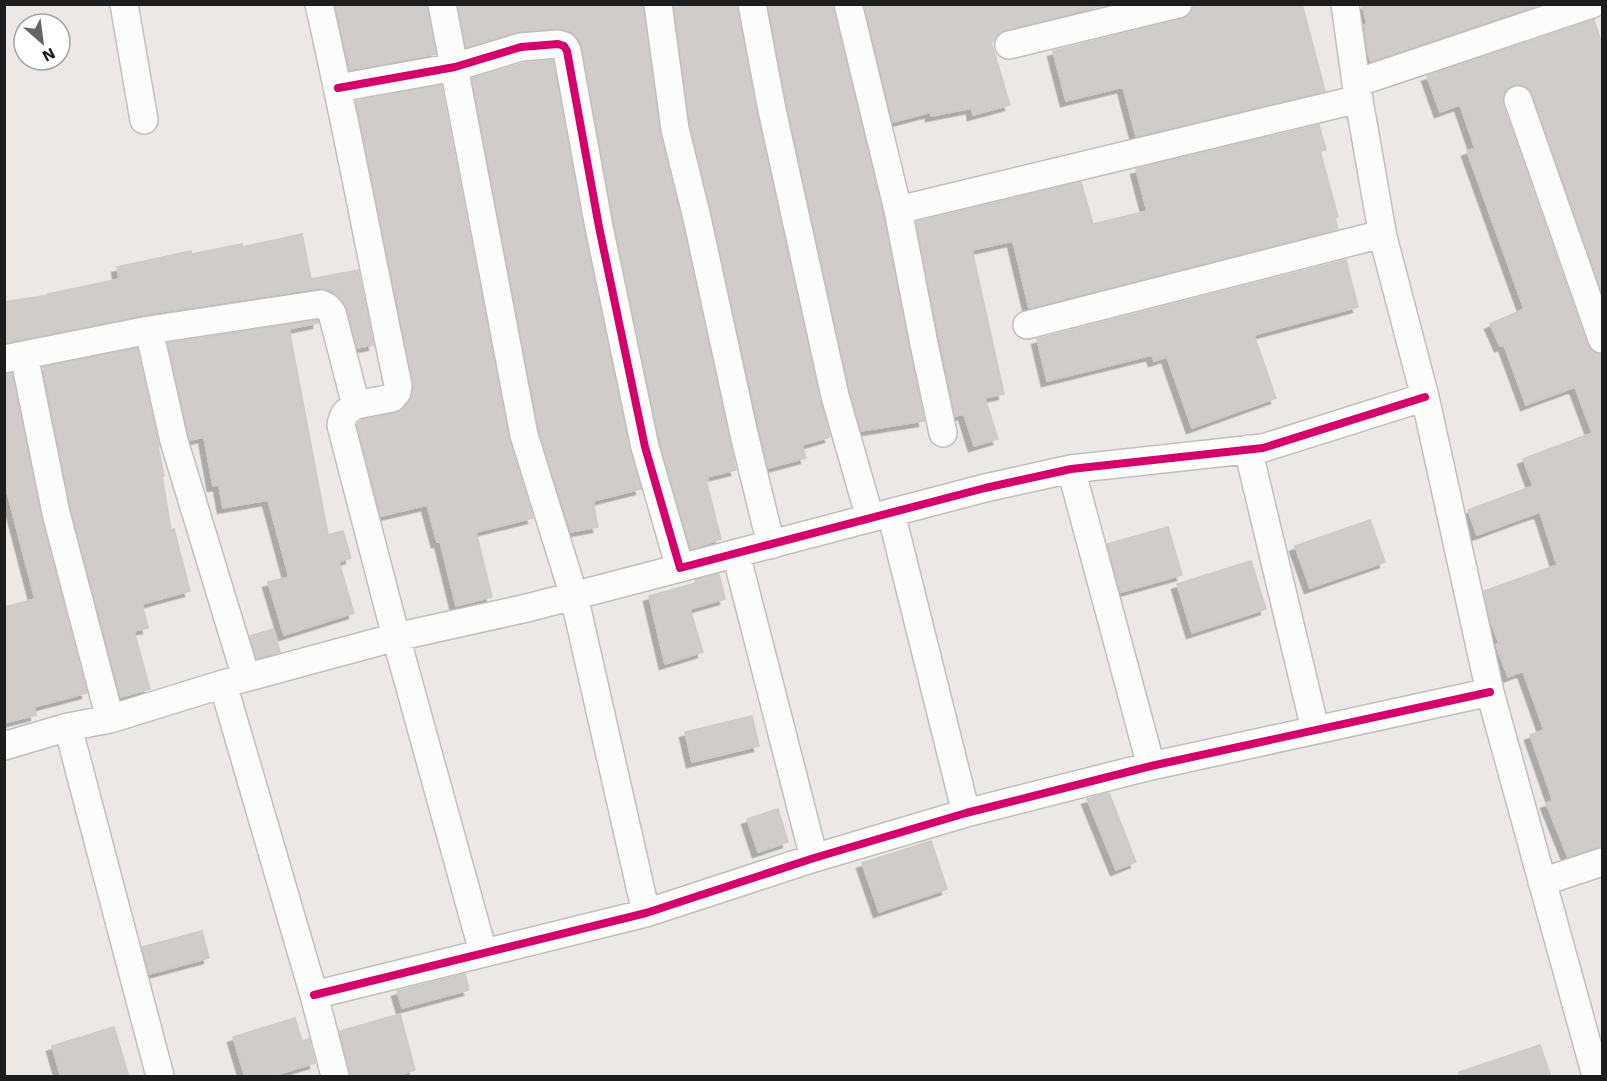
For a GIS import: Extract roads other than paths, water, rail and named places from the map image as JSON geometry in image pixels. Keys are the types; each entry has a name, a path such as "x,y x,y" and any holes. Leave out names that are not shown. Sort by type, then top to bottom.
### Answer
{"street":[{"path":"124,4 144,120"},
{"path":"319,4 398,385 397,392 392,398 356,405 346,410 341,425 396,637 483,952"},
{"path":"442,4 524,435 574,596 646,913"},
{"path":"658,4 675,129 771,545"},
{"path":"752,4 772,110 835,396 880,515 966,813"},
{"path":"848,4 898,210 943,433"},
{"path":"1009,45 1178,4"},
{"path":"1345,4 1382,234 1425,398 1490,692 1596,1077"},
{"path":"898,210 1358,91 1592,4"},
{"path":"338,88 455,67 521,47 558,44 564,46 567,51 599,227 645,447 680,568"},
{"path":"1518,100 1602,339"},
{"path":"1027,324 1382,234"},
{"path":"110,719 14,357 149,330 321,304 332,313 356,405"},
{"path":"149,330 174,441 335,1077"},
{"path":"4,746 68,727 110,719 234,681 396,637 574,596 985,488 1071,469 1263,448 1425,398"},
{"path":"1248,449 1315,729"},
{"path":"1071,469 1151,766"},
{"path":"736,554 814,858"},
{"path":"314,994 646,913 814,858 966,813 1151,766 1490,692"},
{"path":"68,727 160,1077"},
{"path":"1542,882 1602,862"}]}
